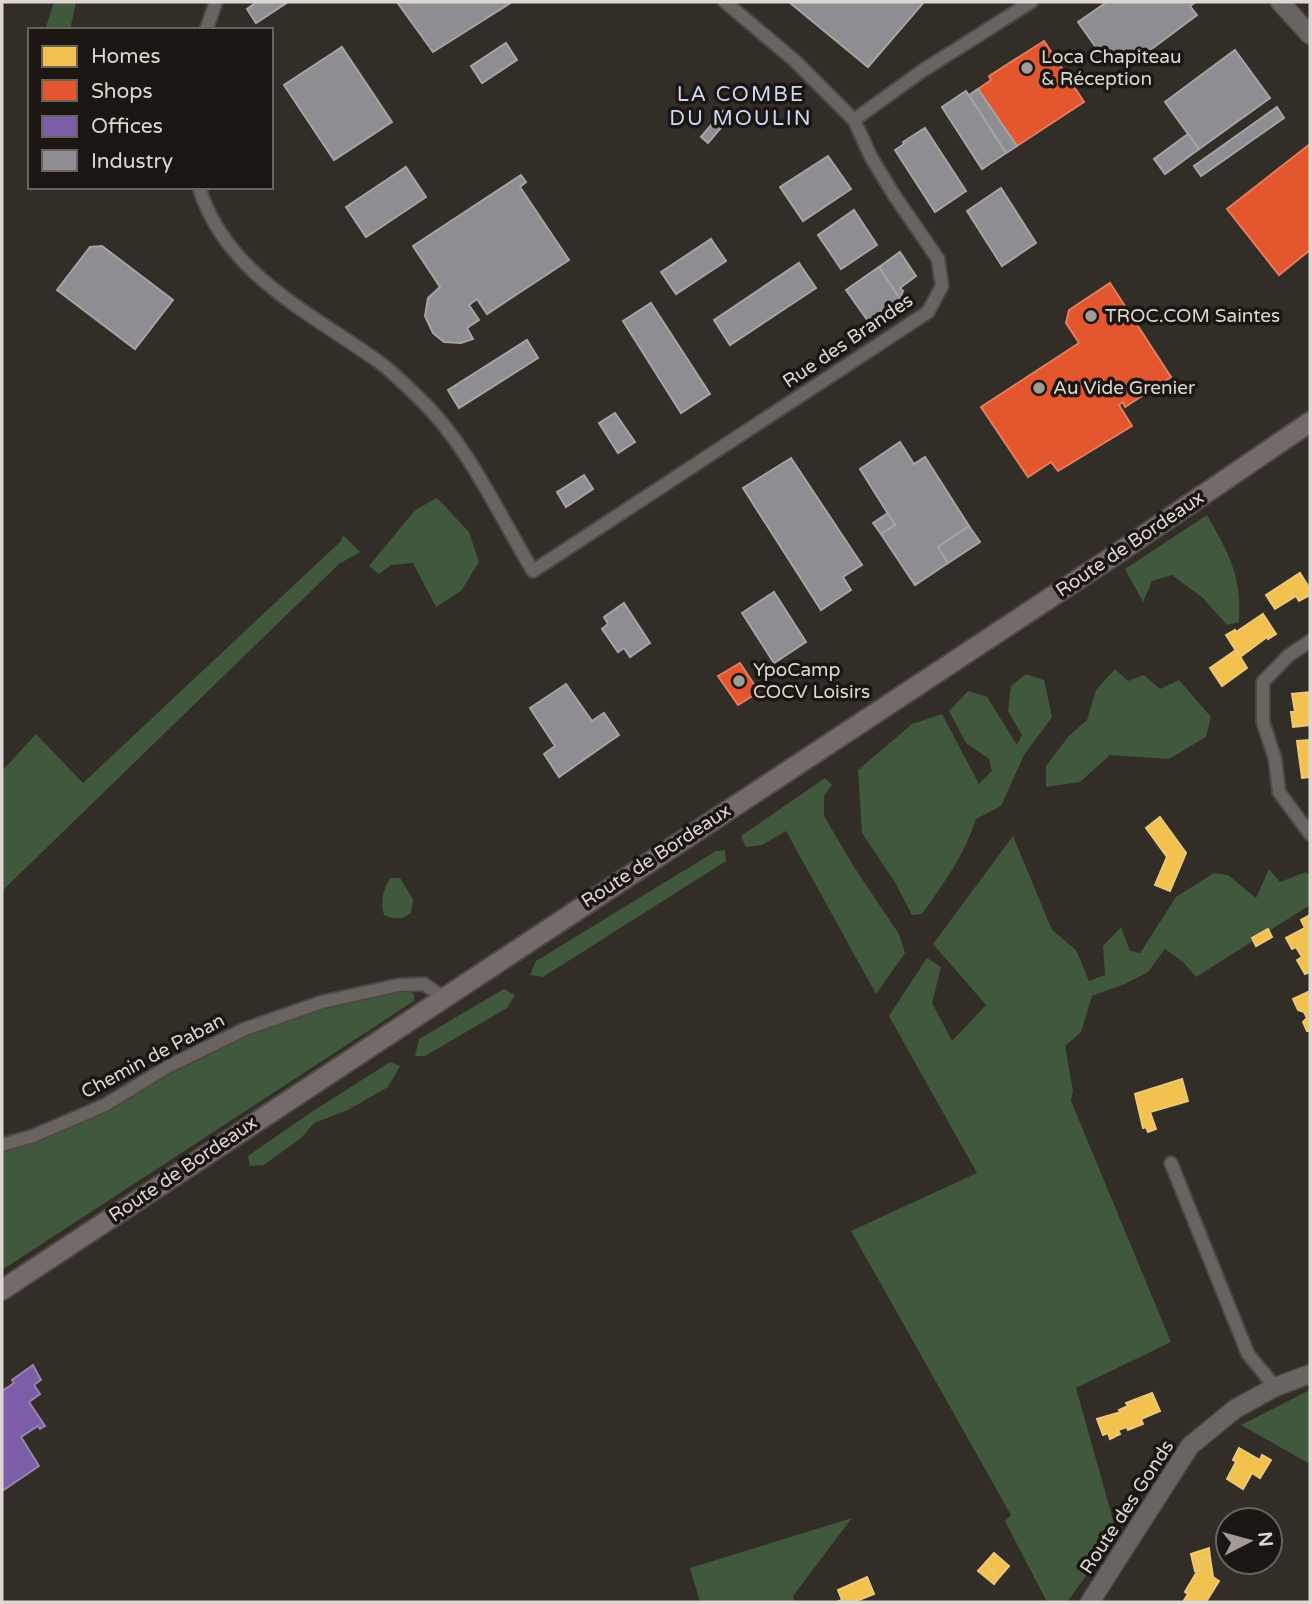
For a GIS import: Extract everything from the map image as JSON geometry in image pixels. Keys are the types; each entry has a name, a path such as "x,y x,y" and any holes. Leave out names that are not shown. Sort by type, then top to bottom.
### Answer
{"main road":[{"name":"Route de Bordeaux","path":"2,1290 1112,557 1310,422"}],"street":[{"path":"207,28 216,2"},
{"path":"725,2 794,60 854,120 922,71 1031,2"},
{"path":"1280,2 1310,35"},
{"name":"Rue des Brandes","path":"200,189 207,209 248,268 270,288 382,364 420,399 456,439 533,571 928,312 942,286 938,258 894,195 871,157 854,120"},
{"path":"1310,641 1288,656 1264,682 1263,722 1276,758 1279,792 1310,834"},
{"name":"Chemin de Paban","path":"2,1145 33,1136 104,1105 169,1066 245,1030 322,1002 399,985 424,984 443,997"},
{"path":"1171,1163 1248,1354 1275,1387"},
{"name":"Route des Gonds","path":"1090,1602 1190,1446 1235,1409 1275,1387 1310,1374"}],"green space":[{"path":"54,2 76,2 70,28 46,28"},
{"path":"437,498 469,532 479,562 461,591 436,607 413,563 391,565 379,574 369,566 415,510"},
{"path":"1207,515 1228,554 1236,578 1239,622 1227,625 1203,598 1172,575 1152,581 1143,602 1125,569"},
{"path":"343,535 360,552 339,564 2,891 2,771 36,734 83,783 341,541"},
{"path":"1115,669 1128,681 1144,675 1160,689 1179,680 1211,717 1206,737 1169,759 1110,755 1080,782 1046,787 1046,766 1068,737 1087,720 1096,690"},
{"path":"1026,674 1044,680 1052,717 1024,755 1001,806 976,819 966,845 946,880 922,914 912,915 896,884 862,833 858,770 912,724 942,714 979,784 992,771 989,759 966,743 949,711 968,691 987,697 1017,745 1022,735 1008,711 1011,686"},
{"path":"825,778 832,785 824,796 824,816 899,934 905,953 876,994 786,831 762,845 746,847 741,836"},
{"path":"1013,836 1052,930 1076,950 1089,981 1105,975 1103,946 1121,927 1130,951 1140,953 1176,897 1214,873 1228,875 1256,898 1269,869 1280,882 1306,872 1310,876 1310,905 1196,977 1183,962 1165,949 1148,972 1092,996 1081,1032 1065,1046 1073,1091 1071,1101 1171,1342 1076,1388 1117,1534 1067,1602 1047,1602 1005,1521 1011,1515 851,1231 977,1173 889,1016 927,958 941,967 932,1003 952,1041 986,1005 933,944"},
{"path":"725,850 726,861 543,977 530,975 536,961 716,851"},
{"path":"390,878 400,878 413,899 411,913 401,918 384,915 383,896"},
{"path":"504,989 515,995 507,1008 425,1056 415,1056 419,1039"},
{"path":"410,991 414,995 414,1001 2,1270 2,1145 33,1136 237,1037 322,1004"},
{"path":"390,1062 400,1066 388,1087 348,1110 314,1123 301,1138 264,1165 250,1166 248,1156"},
{"path":"1310,1390 1310,1464 1241,1425"},
{"path":"852,1518 793,1596 795,1602 700,1602 690,1568"}],"building: Homes":[{"path":"1300,573 1310,589 1310,595 1299,601 1296,596 1275,609 1266,595"},
{"path":"1263,614 1276,634 1268,639 1267,637 1240,657 1226,635 1235,630 1236,632"},
{"path":"1236,650 1247,668 1222,686 1210,668"},
{"path":"1310,692 1310,725 1293,727 1291,712 1295,712 1292,694"},
{"path":"1310,740 1310,777 1302,778 1297,741"},
{"path":"1160,817 1186,853 1170,891 1155,885 1167,857 1146,828"},
{"path":"1310,915 1310,972 1305,974 1297,960 1302,957 1296,947 1292,949 1286,938 1305,928 1301,920"},
{"path":"1268,929 1272,937 1256,946 1252,938"},
{"path":"1310,991 1310,1031 1307,1031 1303,1022 1307,1018 1304,1012 1298,1010 1293,999"},
{"path":"1182,1079 1188,1101 1150,1112 1156,1129 1148,1132 1146,1127 1143,1128 1135,1094"},
{"path":"1152,1393 1160,1411 1141,1419 1143,1424 1128,1430 1127,1427 1118,1430 1120,1434 1110,1439 1108,1433 1103,1435 1097,1419 1121,1412 1119,1410 1128,1406 1126,1403"},
{"path":"1239,1448 1260,1460 1262,1455 1271,1460 1260,1478 1252,1473 1243,1489 1227,1479 1236,1462 1233,1460"},
{"path":"1209,1548 1210,1557 1198,1561 1201,1570 1195,1571 1191,1554"},
{"path":"994,1553 1009,1566 997,1580 986,1562"},
{"path":"1210,1557 1213,1577 1219,1581 1206,1602 1183,1602 1188,1594 1185,1592 1198,1570 1201,1570 1198,1561"},
{"path":"986,1562 997,1580 994,1584 978,1571"},
{"path":"867,1577 874,1594 854,1602 837,1602 842,1600 838,1590"}],"building: Shops":[{"path":"1044,41 1084,102 1017,146 978,89 991,80 989,76"},
{"path":"1310,144 1310,250 1279,275 1227,209"},
{"path":"1110,283 1171,377 1125,407 1123,402 1119,405 1132,426 1058,471 1051,462 1028,477 981,407 1079,343 1066,323 1069,310"},
{"path":"740,663 759,692 738,705 718,676"}],"building: Offices":[{"path":"33,1365 41,1380 34,1385 40,1394 29,1402 45,1426 40,1429 38,1426 21,1437 39,1466 2,1491 2,1391"}],"building: Industry":[{"path":"257,2 288,2 256,23 247,9"},
{"path":"397,2 512,2 433,52"},
{"path":"789,2 924,2 868,67"},
{"path":"1107,2 1196,2 1190,6 1197,15 1126,68 1118,56 1107,63 1078,22"},
{"path":"506,43 517,60 482,83 471,66"},
{"path":"342,47 392,122 334,160 284,85"},
{"path":"1235,50 1270,98 1199,149 1165,102"},
{"path":"978,89 1017,146 1006,153 969,95"},
{"path":"966,91 1006,153 982,169 942,107"},
{"path":"1277,107 1284,118 1201,176 1194,166"},
{"path":"723,111 730,117 708,143 701,137"},
{"path":"925,128 966,191 935,212 895,150"},
{"path":"1188,134 1199,149 1165,174 1154,159"},
{"path":"828,156 851,189 803,221 780,187"},
{"path":"406,167 426,197 366,237 346,207"},
{"path":"521,175 526,182 520,187 569,260 487,314 477,299 469,305 479,320 467,328 473,339 461,343 444,342 433,333 425,316 428,298 440,287 413,246"},
{"path":"1001,188 1036,243 1002,266 967,211"},
{"path":"854,210 877,245 841,269 818,235"},
{"path":"711,239 726,261 676,294 661,272"},
{"path":"102,246 173,300 135,349 57,290 90,247"},
{"path":"900,252 916,276 900,288 903,291 900,299 879,267"},
{"path":"799,263 816,288 730,345 714,320"},
{"path":"879,267 900,299 868,321 846,290"},
{"path":"651,303 710,394 681,413 623,321"},
{"path":"527,340 538,358 459,408 448,390"},
{"path":"615,413 635,442 618,453 599,423"},
{"path":"900,442 914,464 925,457 969,526 938,547 948,563 915,585 881,534 895,525 860,469"},
{"path":"791,458 862,565 843,577 851,590 821,610 743,488"},
{"path":"584,475 593,489 566,507 557,492"},
{"path":"888,513 895,525 881,534 873,523"},
{"path":"969,526 980,542 948,563 938,547"},
{"path":"774,592 806,642 774,663 742,613"},
{"path":"624,603 650,643 630,657 624,648 618,652 602,629 608,624 604,617"},
{"path":"566,684 592,721 604,713 619,735 559,777 544,754 555,746 530,708"}],"place":[{"name":"Loca Chapiteau & Réception","path":"1027,68"},
{"name":"TROC.COM Saintes","path":"1091,316"},
{"name":"Au Vide Grenier","path":"1039,388"},
{"name":"YpoCamp COCV Loisirs","path":"739,681"}],"district":[{"name":"LA COMBE DU MOULIN","path":"741,106"}]}
